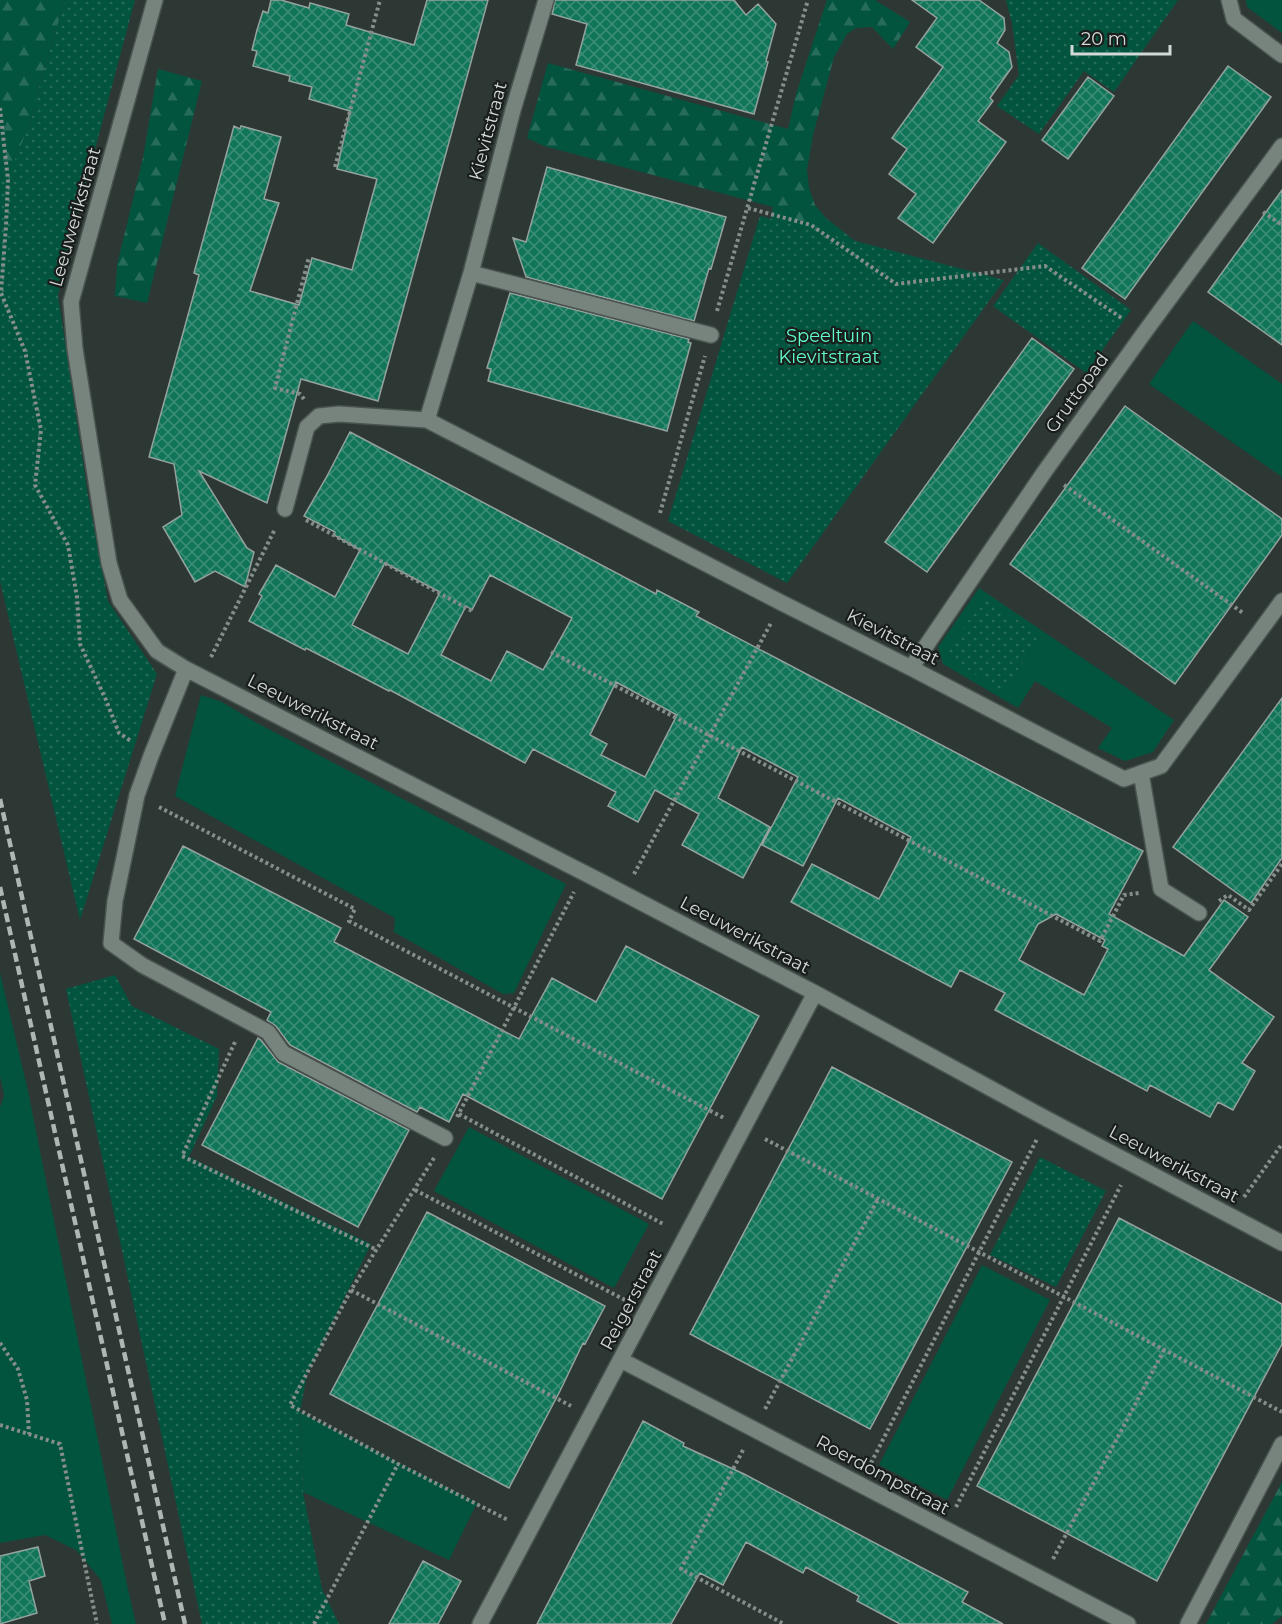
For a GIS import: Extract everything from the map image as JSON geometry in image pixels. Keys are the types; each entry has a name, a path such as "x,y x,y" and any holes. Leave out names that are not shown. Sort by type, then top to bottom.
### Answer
{"street":[{"name":"Leeuwerikstraat","path":"155,0 71,302 75,349 109,563 120,600 156,651 186,669 815,993 1282,1243"},
{"name":"Kievitstraat","path":"427,420 471,273 513,110 546,0"},
{"path":"1229,0 1234,19 1282,55"},
{"name":"Gruttopad","path":"911,668 1045,471 1282,146"},
{"path":"471,273 711,335"},
{"name":"Kievitstraat","path":"318,418 339,414 427,420 1124,779 1161,766 1282,601"},
{"path":"285,509 307,427 318,418"},
{"path":"186,669 137,795 115,901 111,943 142,965 268,1032 284,1053 446,1138"},
{"path":"1141,773 1161,889 1199,913"},
{"name":"Reigerstraat","path":"480,1624 815,993"},
{"name":"Roerdompstraat","path":"621,1360 1128,1624"},
{"path":"1188,1624 1282,1444"}],"path":[{"path":"335,167 381,0"},
{"path":"653,537 808,0"},
{"path":"0,108 8,180 1,293 25,351 41,430 35,485 68,545 77,597 80,644 119,733 151,756"},
{"path":"748,208 811,225 896,284 1045,266 1144,333"},
{"path":"309,257 275,388 300,394 318,418"},
{"path":"1045,471 1263,627"},
{"path":"202,676 285,509 472,611"},
{"path":"623,893 782,603"},
{"path":"551,652 1100,940 1124,895 1161,889"},
{"path":"137,795 355,909 349,921 1282,1412"},
{"path":"1199,913 1228,895 1249,910 1282,864"},
{"path":"530,1532 290,1405 351,1290 446,1138 584,873"},
{"path":"246,1020 182,1156 375,1249"},
{"path":"459,1114 686,1236"},
{"path":"860,1485 1047,1119"},
{"path":"1230,1216 1282,1144"},
{"path":"945,1529 1132,1164"},
{"path":"415,1190 647,1311"},
{"path":"784,1624 681,1569 878,1199"},
{"path":"351,1290 591,1417"},
{"path":"0,1343 18,1369 27,1400 29,1434"},
{"path":"1042,1580 1164,1350"},
{"path":"0,1425 60,1443 97,1624"},
{"path":"314,1624 398,1464"}],"green space":[{"path":"0,0 65,0 31,121 14,163 0,175"},
{"path":"65,0 135,0 58,295 88,496 108,601 157,674 80,920 0,581 0,175 14,162 31,121"},
{"path":"827,0 875,0 910,22 893,49 872,27 856,28 847,34 834,57 813,135 807,170 809,188 815,205 826,218 875,257 765,251 773,207 544,146 527,138 548,63 788,129 796,94"},
{"path":"1006,0 1178,0 1114,92 1084,71 1039,134 997,106 1019,75 1012,23"},
{"path":"1246,0 1282,0 1282,33 1247,7"},
{"path":"158,69 202,81 147,303 115,296 117,265 143,158"},
{"name":"Speeltuin Kievitstraat","path":"760,216 1004,280 787,583 668,521"},
{"path":"1038,243 1131,310 1086,373 993,306"},
{"path":"1193,321 1282,384 1282,477 1149,384"},
{"path":"979,588 1174,720 1153,752 1125,761 1098,748 1112,728 1035,681 1018,708 943,664 938,647"},
{"path":"984,598 1041,636 1002,692 945,655"},
{"path":"201,695 222,702 255,722 566,884 514,993 503,994 394,932 395,918 175,796"},
{"path":"0,973 28,1091 136,1624 112,1624 101,1580 76,1550 45,1535 0,1543 0,1108 4,1095 0,1076"},
{"path":"115,975 132,1006 219,1049 217,1096 189,1157 371,1244 307,1374 300,1412 303,1492 322,1589 339,1624 202,1624 66,989"},
{"path":"469,1127 649,1224 614,1288 434,1191"},
{"path":"1040,1157 1106,1191 1056,1287 990,1255"},
{"path":"982,1265 1050,1300 947,1500 879,1465"},
{"path":"300,1412 477,1503 449,1560 303,1492"},
{"path":"1282,1482 1282,1616 1272,1624 1206,1624"}],"building":[{"path":"271,0 281,0 309,8 310,3 349,14 346,25 414,45 427,0 488,0 378,401 301,379 267,503 199,471 247,548 254,552 245,587 215,571 195,582 163,527 182,515 174,464 149,457 199,275 194,273 234,126 281,137 264,199 279,203 250,291 299,305 312,258 352,270 377,179 337,169 350,111 309,99 312,87 289,81 290,76 253,66 257,51 252,50 257,30 263,11 268,13"},
{"path":"555,0 734,0 746,15 758,4 776,24 754,114 576,65 587,24 552,14"},
{"path":"912,0 979,0 1004,18 1005,30 997,43 1009,52 1012,67 990,98 993,101 978,121 1006,142 933,243 898,218 916,194 889,174 907,149 892,138 943,67 916,47 937,18"},
{"path":"1228,66 1271,97 1125,299 1082,268"},
{"path":"1088,77 1114,96 1068,159 1042,140"},
{"path":"547,167 726,217 694,321 526,277 513,238 526,242"},
{"path":"1282,190 1282,345 1208,292"},
{"path":"510,293 689,339 688,342 691,343 667,431 488,381 491,369 487,368"},
{"path":"1032,338 1074,369 927,572 885,542"},
{"path":"1125,406 1282,519 1282,535 1175,684 1010,564"},
{"path":"350,432 656,594 657,590 699,612 696,616 1143,851 1109,914 1184,956 1224,900 1248,917 1209,970 1274,1017 1242,1063 1255,1071 1233,1110 1218,1102 1210,1117 1150,1085 1147,1091 995,1010 1005,993 960,970 951,987 791,902 812,864 879,899 911,837 838,798 803,866 762,845 798,777 742,747 718,798 770,827 743,878 682,845 699,814 655,790 638,822 608,806 616,792 533,749 525,763 390,690 249,621 262,596 259,594 276,565 335,597 360,550 334,535 335,532 304,516","holes":["385,563 440,592 408,654 352,625","490,575 572,618 543,670 507,651 491,681 441,655 466,606 472,610","616,682 677,715 645,777 601,755 607,744 590,735","1056,914 1105,940 1102,946 1108,949 1084,995 1019,960 1038,924"]},
{"path":"1282,698 1282,858 1251,903 1173,847"},
{"path":"183,846 341,928 334,942 519,1039 552,978 596,1002 626,946 759,1016 662,1199 463,1094 449,1122 420,1107 417,1112 290,1045 276,1026 267,1020 271,1012 134,939"},
{"path":"258,1038 278,1062 409,1130 358,1227 202,1145"},
{"path":"832,1067 1012,1162 870,1429 690,1334"},
{"path":"427,1212 605,1306 585,1344 583,1343 509,1488 330,1394"},
{"path":"1119,1218 1282,1304 1282,1344 1157,1581 977,1486"},
{"path":"643,1421 684,1443 683,1446 744,1474 968,1592 962,1602 1003,1624 900,1624 857,1601 859,1596 806,1567 803,1573 746,1542 723,1585 700,1573 671,1624 537,1624"},
{"path":"38,1547 45,1576 29,1581 37,1613 0,1624 0,1556"},
{"path":"423,1561 461,1581 438,1624 389,1624"}],"railway":[{"path":"0,799 185,1624"},
{"path":"0,887 165,1624"}]}
